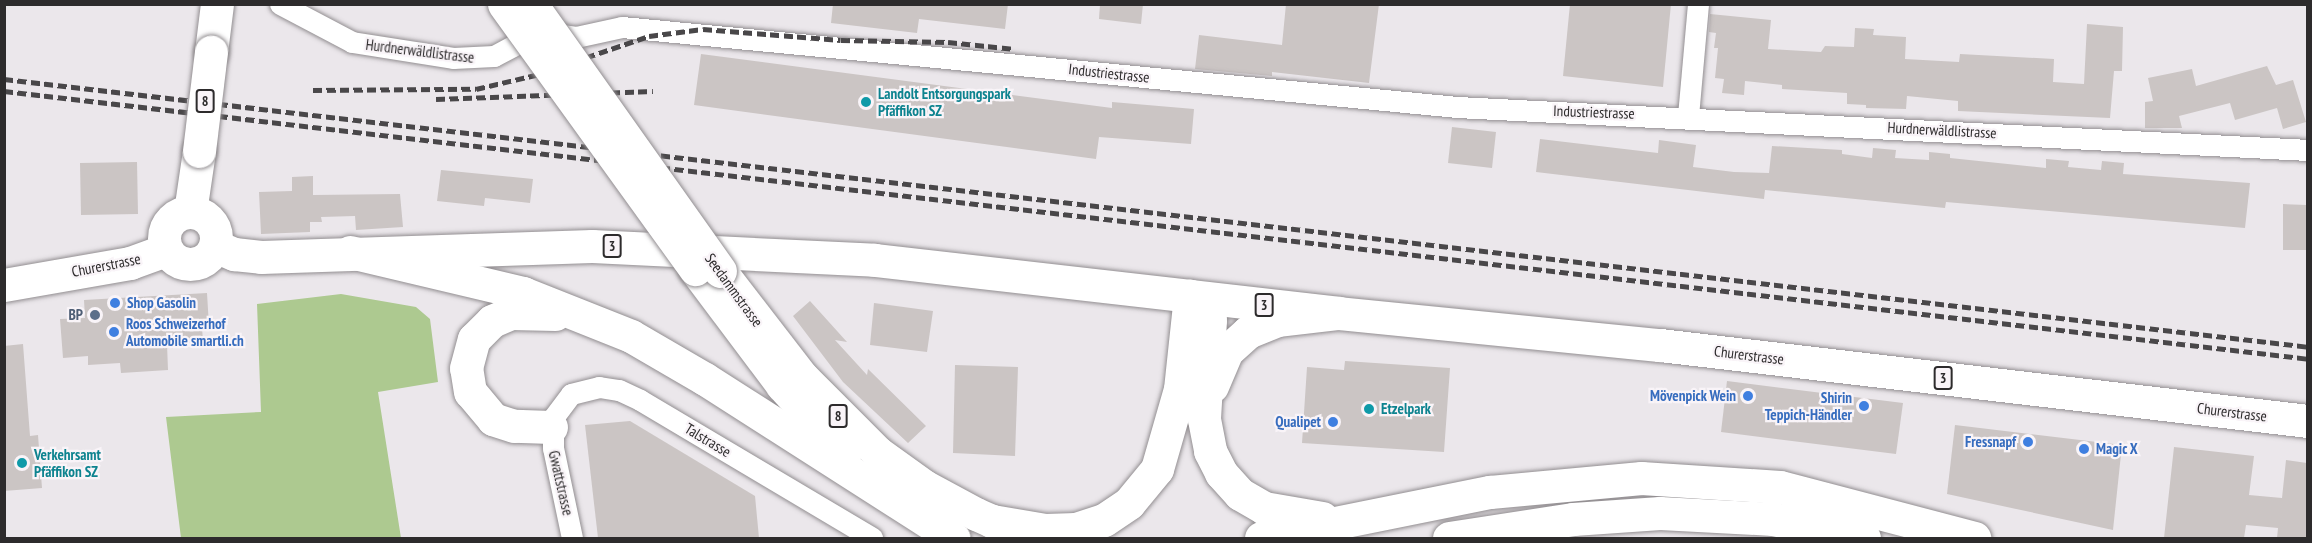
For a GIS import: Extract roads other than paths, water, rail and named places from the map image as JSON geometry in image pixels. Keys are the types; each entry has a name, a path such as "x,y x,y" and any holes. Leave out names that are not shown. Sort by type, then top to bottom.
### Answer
{"main road":[{"name":"8","path":"190,212 217,4"},
{"path":"504,4 707,270 801,407 903,508"},
{"name":"Seedammstrasse","path":"532,18 707,270 802,377 856,434 924,486 992,521"},
{"path":"190,212 208,219 216,236 215,246 206,258 192,264 177,261 166,250 167,224 190,212"},
{"name":"3","path":"215,246 234,254 261,257 562,246 771,252 1190,296"},
{"name":"Churerstrasse","path":"4,285 45,275 130,263 166,250"},
{"path":"350,252 504,288 598,321 705,379 903,508 954,538"},
{"name":"Churerstrasse","path":"4,270 45,275"},
{"name":"8","path":"992,521 1044,530 1076,529 1104,520 1140,492 1157,469 1169,439 1180,389 1190,296"},
{"path":"1190,296 1204,306 1210,321 1204,419 1210,451 1221,473 1251,502 1301,517 1365,515"},
{"name":"Churerstrasse","path":"1190,296 1660,345 2307,421"},
{"path":"551,427 514,426 484,412 466,380 471,344 487,324 511,313 540,312 598,321"},
{"path":"1204,419 1220,364 1248,332 1278,320 1338,313"},
{"path":"1261,538 1365,515 1544,485 1641,478 1747,482 1858,506 1974,538"},
{"path":"1858,506 1932,538"},
{"path":"1449,538 1573,519 1660,513 1773,519 1864,538"},
{"path":"992,521 1044,538"}],"street":[{"name":"Hurdnerwäldlistrasse","path":"280,4 352,42 453,58 494,56 532,18"},
{"path":"532,18 542,4"},
{"path":"1688,116 1698,4"},
{"name":"Industriestrasse","path":"532,18 576,38 622,27 1457,107 1688,116"},
{"name":"Hurdnerwäldlistrasse","path":"1688,116 2307,150"},
{"name":"Talstrasse","path":"551,427 557,409 571,394 588,388 619,390 871,538"},
{"name":"Gwattstrasse","path":"551,427 572,538"}],"railway":[{"path":"313,90 476,89 535,75 649,36 703,29 841,40 948,42 1015,49"},
{"path":"4,79 2308,347"},
{"path":"4,91 2308,359"},
{"path":"436,99 653,91"}],"place":[{"name":"Landolt Entsorgungspark Pfäffikon SZ","path":"866,102"},
{"name":"Shop Gasolin","path":"115,303"},
{"name":"BP","path":"95,315"},
{"name":"Roos Schweizerhof Automobile smartli.ch","path":"114,332"},
{"name":"Mövenpick Wein","path":"1748,396"},
{"name":"Shirin Teppich-Händler","path":"1864,406"},
{"name":"Etzelpark","path":"1369,409"},
{"name":"Qualipet","path":"1333,422"},
{"name":"Fressnapf","path":"2028,442"},
{"name":"Magic X","path":"2084,449"},
{"name":"Verkehrsamt Pfäffikon SZ","path":"22,463"}]}
